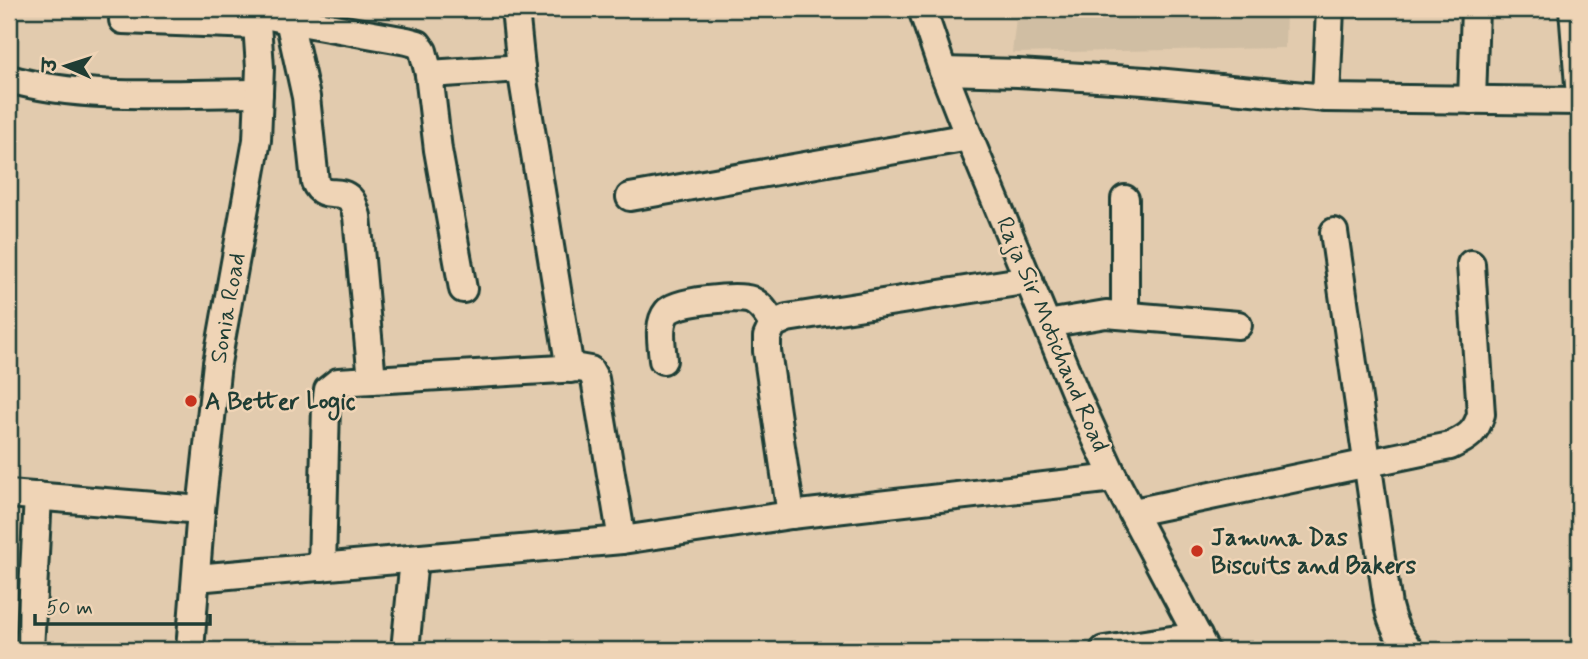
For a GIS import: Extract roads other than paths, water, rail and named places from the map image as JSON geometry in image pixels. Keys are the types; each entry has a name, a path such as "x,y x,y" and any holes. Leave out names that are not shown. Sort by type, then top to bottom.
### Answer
{"street":[{"path":"515,9 520,68 570,369"},
{"name":"Raja Sir Motichand Road","path":"922,9 969,137 1077,397 1114,478 1201,643"},
{"path":"1326,98 1330,9"},
{"path":"1472,100 1475,9"},
{"path":"1573,9 1579,83"},
{"path":"123,20 256,15 418,44 423,51 429,74 438,150 463,289"},
{"name":"Sonia Road","path":"190,650 201,510 217,363 257,140 260,68 256,15"},
{"path":"289,20 306,97 317,188 351,199 357,216 372,380"},
{"path":"429,74 520,68"},
{"path":"943,71 1144,81 1326,98 1579,101"},
{"path":"9,79 33,86 78,92 259,93"},
{"path":"631,197 969,137"},
{"path":"1125,199 1125,315"},
{"path":"1334,232 1388,607 1400,640 1410,650"},
{"path":"1134,513 1450,446 1463,440 1478,425 1481,414 1471,264"},
{"path":"791,515 767,351 767,337 773,324 787,318 1029,280"},
{"path":"663,360 661,329 667,312 676,306 739,297 761,307 773,324"},
{"path":"1047,324 1106,314 1238,326"},
{"path":"322,567 326,405 328,390 338,382 579,368 590,370 594,379 621,540"},
{"path":"196,578 621,540 791,515 1114,478"},
{"path":"9,494 201,510"},
{"path":"30,650 38,496"},
{"path":"405,650 414,559"},
{"path":"1104,650 1201,643"}],"place":[{"name":"A Better Logic","path":"191,401"},
{"name":"Jamuna Das Biscuits and Bakers","path":"1197,551"}]}
